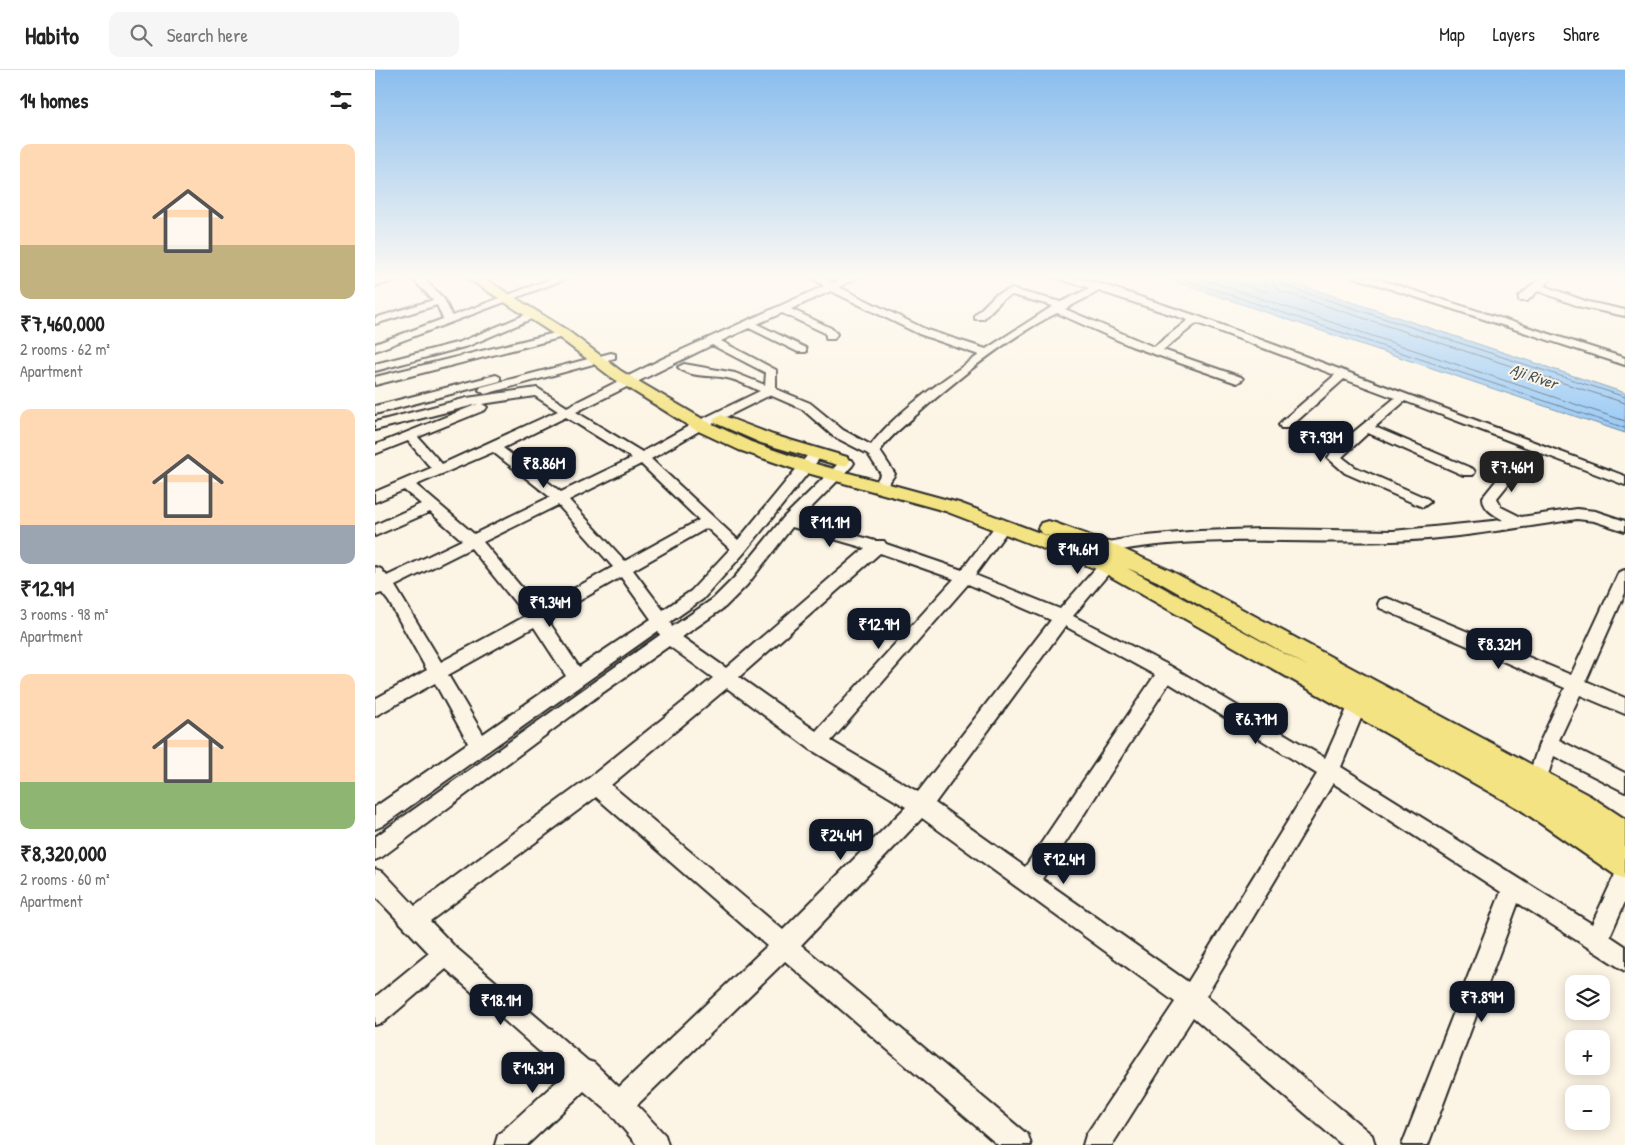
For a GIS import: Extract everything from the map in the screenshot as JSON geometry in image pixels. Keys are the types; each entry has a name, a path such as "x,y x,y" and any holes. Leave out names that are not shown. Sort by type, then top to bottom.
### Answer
{"main road":[{"path":"552,327 600,355"},
{"path":"558,327 636,378 763,454 811,460 884,480 948,492 1109,555 1361,695 1537,781 1581,805 1625,835"},
{"path":"884,480 1003,526 1109,555"},
{"path":"1361,695 1530,801 1625,865"}],"street":[{"path":"375,348 432,327"},
{"path":"375,368 464,344 503,327"},
{"path":"375,497 494,447 636,378 668,360 742,327"},
{"path":"755,327 802,350"},
{"path":"821,327 832,334 830,337"},
{"path":"913,327 988,354"},
{"path":"873,451 883,437 938,390 1024,327"},
{"path":"1104,327 1155,351 1237,379"},
{"path":"1155,351 1186,327"},
{"path":"1218,327 1549,450 1625,481"},
{"path":"1520,327 1625,362"},
{"path":"375,381 563,334"},
{"path":"713,341 772,372 769,391"},
{"path":"375,410 600,355"},
{"path":"375,420 600,355"},
{"path":"684,367 696,371 731,376 806,406 838,433 873,451 884,480"},
{"path":"1285,425 1343,374"},
{"path":"479,745 436,674 395,598 378,582 473,541 641,458 708,421 769,391"},
{"path":"375,426 467,402 537,392 600,435 641,458 739,550"},
{"path":"375,450 508,396"},
{"path":"1404,396 1338,452 1335,458 1350,470 1423,502"},
{"path":"1367,428 1468,472"},
{"path":"410,436 440,470"},
{"path":"494,447 559,498 623,569 660,619 669,637 725,679 817,743 921,805 1191,999 1362,1145"},
{"path":"1521,459 1490,497 1490,503 1496,510 1521,523"},
{"path":"375,818 697,595 739,550 811,460"},
{"path":"375,850 731,592 789,521 842,468"},
{"path":"406,484 473,541 537,618 576,678"},
{"path":"375,531 430,506"},
{"path":"619,1104 783,947 921,805 1109,555 1136,542 1200,536 1261,534 1393,536 1521,523 1558,515 1577,514 1595,516 1625,526"},
{"path":"375,708 708,520"},
{"path":"789,521 879,545 965,578 1062,618 1166,672 1330,770 1625,959"},
{"path":"817,743 965,578 1003,526"},
{"path":"414,920 596,785 725,679 879,545"},
{"path":"1530,801 1548,744 1576,685 1619,603 1625,576"},
{"path":"1386,604 1625,706"},
{"path":"1028,882 1166,672"},
{"path":"1096,1145 1191,999 1330,770 1361,695"},
{"path":"1548,744 1625,783"},
{"path":"596,785 783,947 1018,1145"},
{"path":"1596,940 1625,878"},
{"path":"375,880 446,954 585,1072 619,1104 655,1145"},
{"path":"1415,1145 1513,888"},
{"path":"375,1013 446,954"},
{"path":"509,1145 585,1072"}],"water":[{"name":"Aji River","path":"1310,327 1428,327 1625,393 1625,433"}]}
